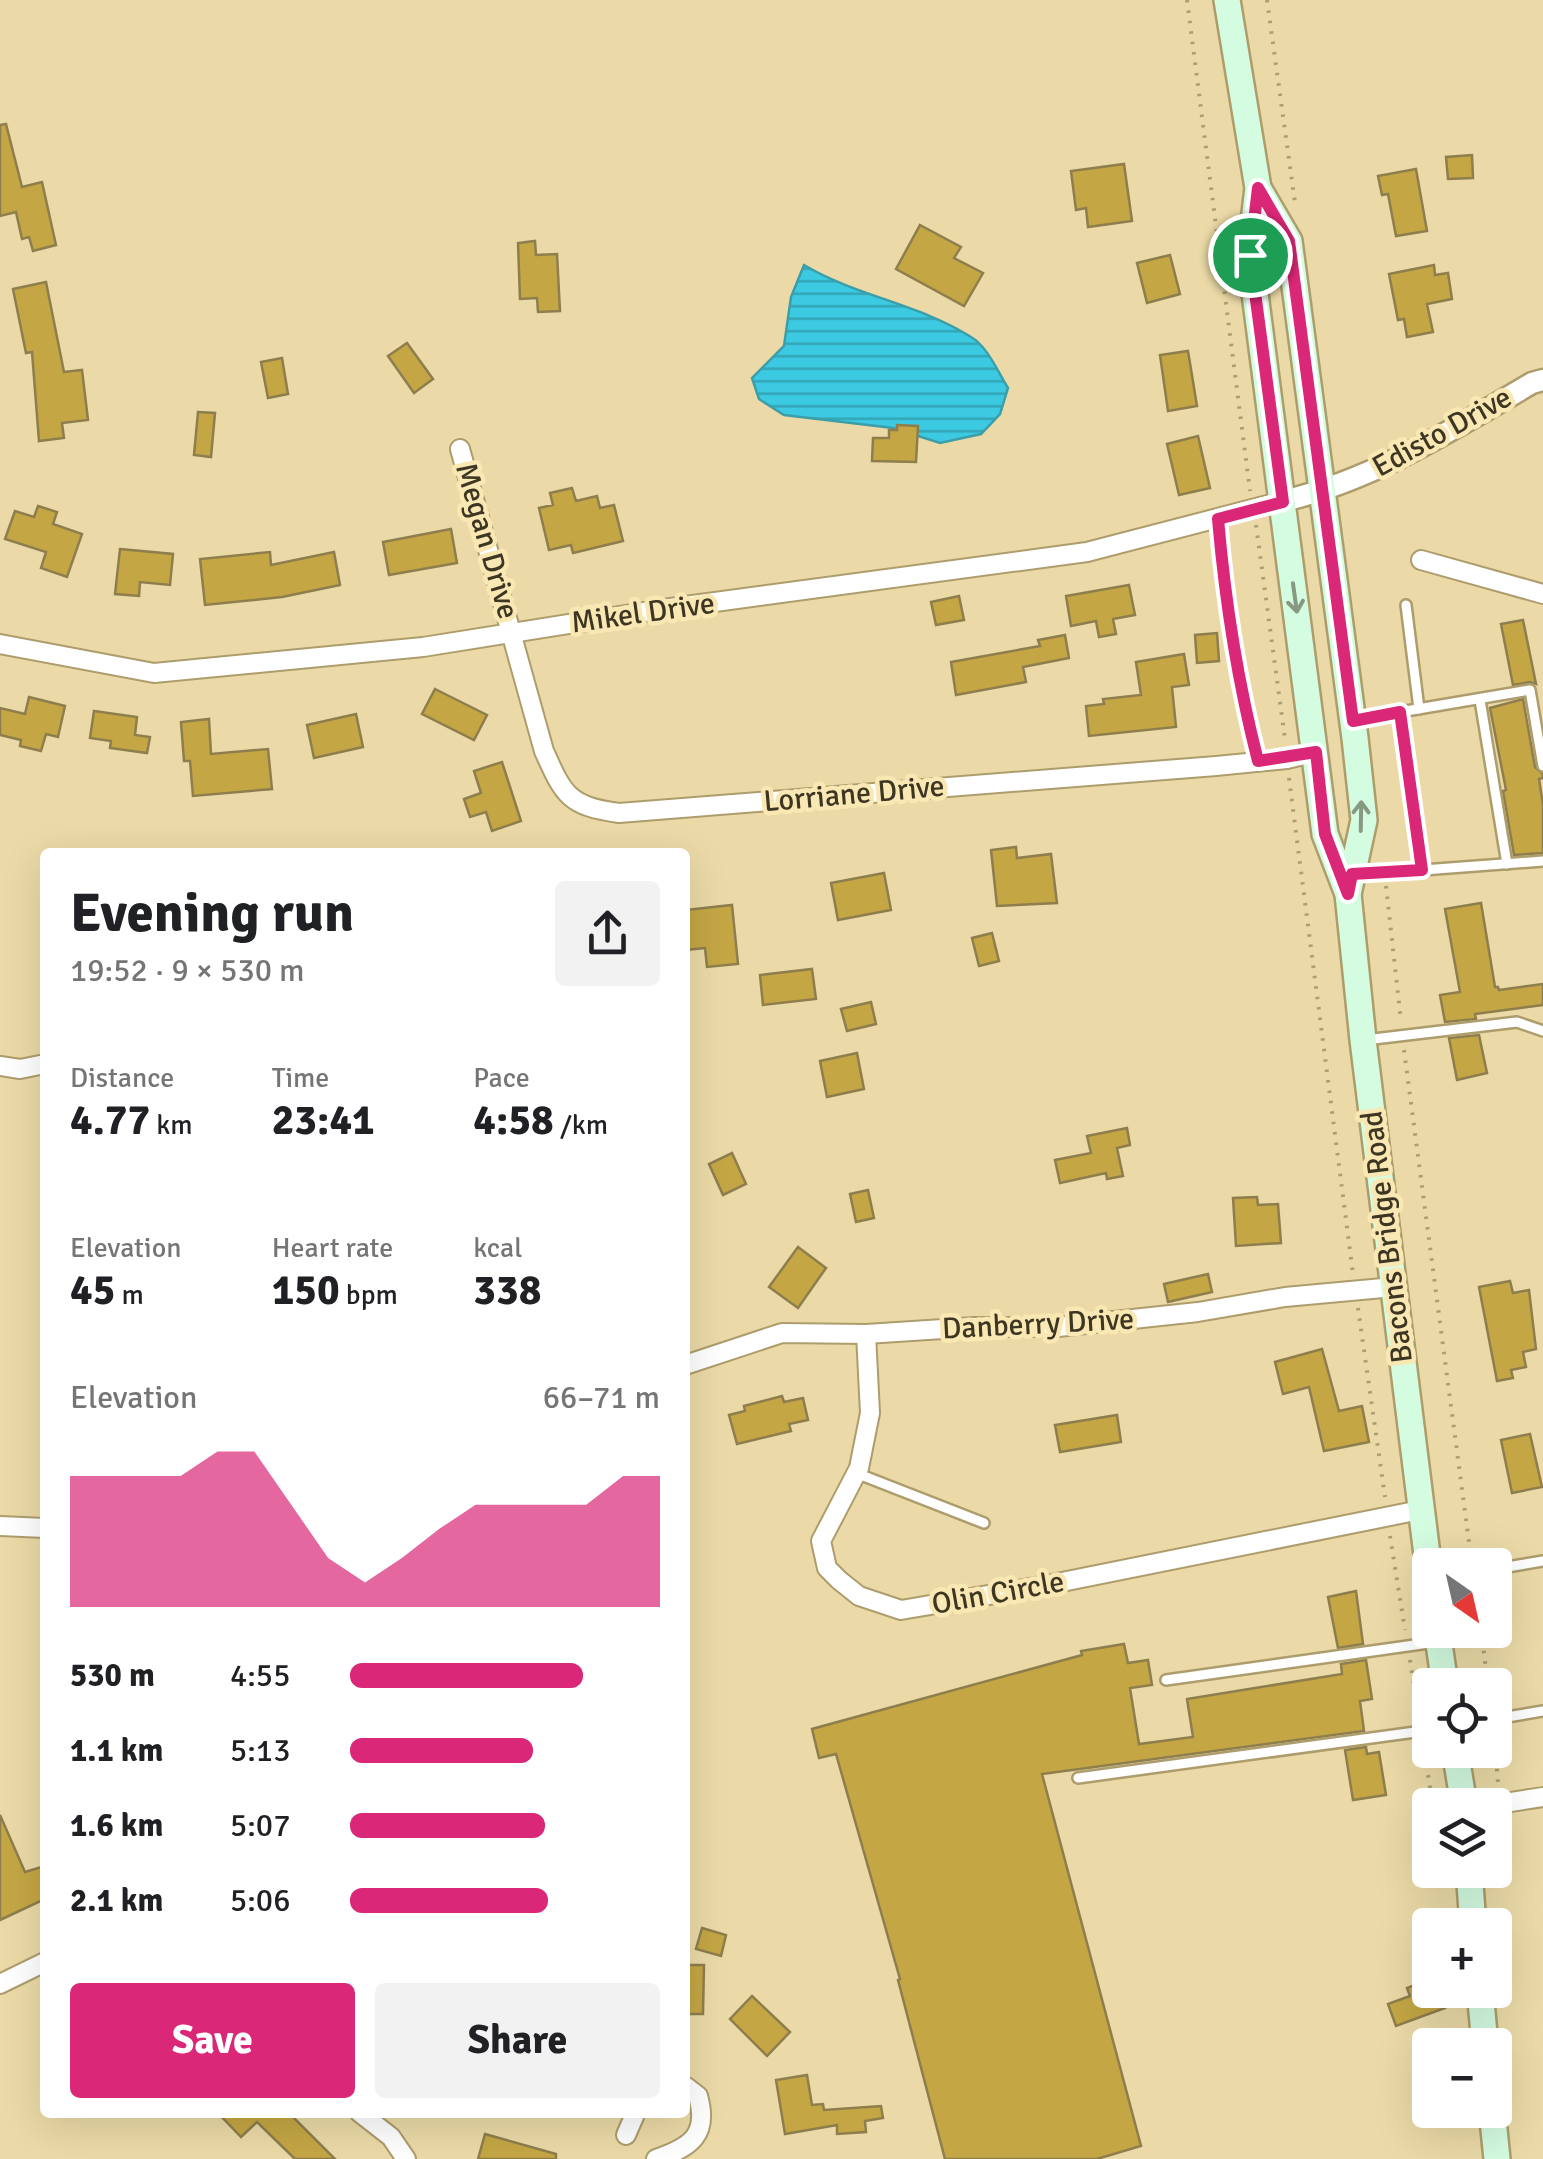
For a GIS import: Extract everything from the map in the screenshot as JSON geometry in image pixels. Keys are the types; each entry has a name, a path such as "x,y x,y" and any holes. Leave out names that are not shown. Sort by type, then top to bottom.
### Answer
{"main road":[{"name":"Bacons Bridge Road","path":"1228,0 1258,188 1250,255 1325,834 1350,884"},
{"name":"Bacons Bridge Road","path":"1258,188 1289,241 1353,721 1364,820 1350,884 1363,1040 1425,1548"},
{"path":"1494,2128 1497,2159"}],"street":[{"name":"Edisto Drive","path":"1283,502 1346,484 1543,380"},
{"name":"Megan Drive","path":"460,449 514,632"},
{"name":"Mikel Drive","path":"0,644 154,673 422,647 1087,552 1283,502"},
{"path":"1420,560 1543,594"},
{"name":"Lorriane Drive","path":"514,632 544,752 556,780 572,800 620,813 1258,761 1316,752"},
{"path":"0,1066 20,1069 40,1065"},
{"name":"Danberry Drive","path":"690,1364 782,1333 866,1334 1125,1321 1285,1297 1394,1287"},
{"name":"Olin Circle","path":"866,1334 870,1413 856,1473 821,1541 827,1568 859,1596 901,1610 1420,1510"},
{"path":"0,1526 40,1528"},
{"path":"1512,1802 1543,1798"},
{"path":"0,1984 40,1964"},
{"path":"656,2159 699,2134 703,2120 698,2096 690,2090"},
{"path":"367,2118 391,2137 406,2159"},
{"path":"626,2135 633,2118"}],"lane":[{"path":"1218,519 1223,575 1247,719 1258,761"},
{"path":"1406,604 1419,709"},
{"path":"1353,721 1530,690 1543,766"},
{"path":"1480,700 1507,864"},
{"path":"1400,712 1422,870"},
{"path":"1350,884 1422,870 1543,862"},
{"path":"1363,1040 1517,1022 1543,1031"},
{"path":"856,1473 984,1523"},
{"path":"1512,1566 1543,1561"},
{"path":"1166,1680 1412,1644"},
{"path":"1512,1716 1543,1710"},
{"path":"1078,1778 1412,1733"}],"path":[{"path":"1186,0 1248,475"},
{"path":"1260,547 1284,734"},
{"path":"1289,784 1351,1264"},
{"path":"1359,1314 1413,1668"}],"water":[{"path":"804,265 845,285 930,316 977,341 1008,388 1000,414 981,434 940,443 893,428 784,415 759,399 752,378 784,346 791,297"}],"building":[{"path":"6,124 22,187 42,182 56,245 33,251 29,237 22,239 16,212 0,216 0,125"},
{"path":"1472,155 1473,178 1448,179 1446,157"},
{"path":"1124,164 1132,221 1088,227 1086,208 1076,210 1071,171"},
{"path":"1416,169 1427,231 1396,236 1388,194 1382,195 1378,176"},
{"path":"920,225 961,247 954,258 983,273 964,306 896,269"},
{"path":"535,241 536,255 557,254 560,311 538,312 537,298 520,299 518,243"},
{"path":"1170,255 1180,294 1147,303 1137,263"},
{"path":"1434,265 1435,275 1448,273 1452,299 1427,304 1433,332 1407,337 1404,319 1398,320 1389,274"},
{"path":"46,282 64,372 82,370 88,420 62,423 64,438 39,441 32,352 26,353 13,289"},
{"path":"407,343 433,379 414,393 388,356"},
{"path":"1188,351 1197,406 1168,411 1160,355"},
{"path":"282,358 288,394 268,398 261,362"},
{"path":"198,412 215,413 211,457 194,455"},
{"path":"897,425 918,426 916,462 872,461 873,438 889,438 889,430 897,430"},
{"path":"1198,436 1210,488 1179,495 1167,444"},
{"path":"572,488 576,501 597,496 600,508 614,505 623,541 573,553 571,545 549,550 539,508 553,505 550,493"},
{"path":"38,506 57,512 53,524 82,534 67,577 41,568 46,552 5,539 15,511 34,517"},
{"path":"451,529 457,563 389,575 383,542"},
{"path":"120,549 173,554 170,585 140,582 139,596 115,594"},
{"path":"270,552 271,565 334,552 340,585 282,597 205,605 200,559"},
{"path":"1129,585 1135,615 1113,619 1116,634 1099,637 1096,621 1071,626 1066,596"},
{"path":"959,596 964,620 936,625 931,602"},
{"path":"1523,620 1536,684 1513,685 1501,624"},
{"path":"1217,633 1219,661 1197,663 1195,635"},
{"path":"1065,635 1069,658 1023,667 1026,682 956,695 951,662 1040,646 1038,640"},
{"path":"1184,654 1189,685 1172,687 1176,727 1089,736 1086,706 1104,704 1103,699 1141,695 1136,662"},
{"path":"435,689 487,715 474,740 422,714"},
{"path":"29,697 65,706 58,737 46,734 41,751 0,735 0,708 25,714"},
{"path":"1523,699 1535,767 1543,774 1539,779 1543,853 1514,855 1490,708"},
{"path":"94,711 137,717 135,735 150,737 147,753 110,748 111,741 90,738"},
{"path":"356,714 363,747 314,758 307,725"},
{"path":"209,719 211,754 268,749 272,789 193,796 190,761 184,761 181,722"},
{"path":"502,762 521,821 492,831 486,812 470,817 464,799 481,793 474,771"},
{"path":"1016,847 1017,858 1051,854 1057,903 997,906 991,850"},
{"path":"884,873 891,910 838,920 831,883"},
{"path":"1481,903 1495,987 1499,990 1543,984 1543,1005 1445,1022 1440,995 1460,992 1445,909"},
{"path":"732,905 738,964 707,967 705,948 690,950 690,909"},
{"path":"992,933 999,961 979,966 972,938"},
{"path":"812,969 816,999 763,1005 760,975"},
{"path":"871,1002 876,1024 847,1031 841,1009"},
{"path":"1479,1035 1487,1073 1457,1080 1449,1038"},
{"path":"857,1053 864,1089 827,1097 820,1061"},
{"path":"1127,1128 1130,1145 1117,1148 1123,1176 1107,1179 1106,1173 1060,1183 1055,1160 1091,1153 1087,1136"},
{"path":"732,1153 746,1184 723,1195 709,1164"},
{"path":"868,1190 874,1218 856,1222 850,1194"},
{"path":"1257,1197 1258,1205 1278,1204 1281,1243 1236,1246 1233,1198"},
{"path":"798,1247 826,1268 798,1308 769,1287"},
{"path":"1208,1274 1212,1292 1168,1302 1164,1284"},
{"path":"1510,1281 1513,1293 1529,1290 1536,1349 1523,1352 1526,1367 1511,1370 1513,1378 1497,1381 1479,1287"},
{"path":"1322,1349 1339,1411 1362,1406 1369,1442 1324,1451 1309,1387 1283,1394 1275,1362"},
{"path":"782,1396 784,1402 803,1398 808,1420 789,1424 791,1431 737,1444 729,1415 745,1411 744,1406"},
{"path":"1117,1415 1121,1442 1060,1452 1055,1425"},
{"path":"1530,1434 1542,1487 1512,1493 1501,1440"},
{"path":"1356,1591 1363,1644 1338,1648 1328,1597"},
{"path":"1124,1644 1128,1663 1148,1660 1152,1685 1130,1688 1139,1744 1193,1737 1187,1699 1342,1674 1341,1664 1366,1660 1372,1699 1360,1701 1364,1731 1042,1774 1141,2146 1097,2159 945,2159 900,1979 836,1754 819,1758 812,1729 1082,1655 1081,1651"},
{"path":"1366,1747 1367,1754 1379,1752 1386,1795 1353,1800 1345,1750"},
{"path":"0,1815 25,1872 40,1868 40,1901 0,1920"},
{"path":"702,1928 726,1935 721,1956 696,1949"},
{"path":"690,1965 704,1965 703,2014 690,2014"},
{"path":"1412,1986 1412,2008 1445,2008 1396,2026 1388,2004 1410,1996 1407,1988"},
{"path":"752,1996 790,2032 767,2056 730,2019"},
{"path":"807,2075 812,2105 823,2104 824,2110 881,2106 883,2118 865,2121 866,2132 837,2134 837,2125 785,2134 776,2080"},
{"path":"223,2118 294,2118 335,2159 295,2159 257,2122 241,2137"},
{"path":"485,2134 556,2154 556,2159 478,2159"}],"route":[{"path":"1258,188 1289,241 1353,721 1400,712 1422,870 1352,874 1348,894 1325,834 1316,752 1258,761 1247,719 1223,575 1218,519 1283,502 1250,255 1258,188"}]}
